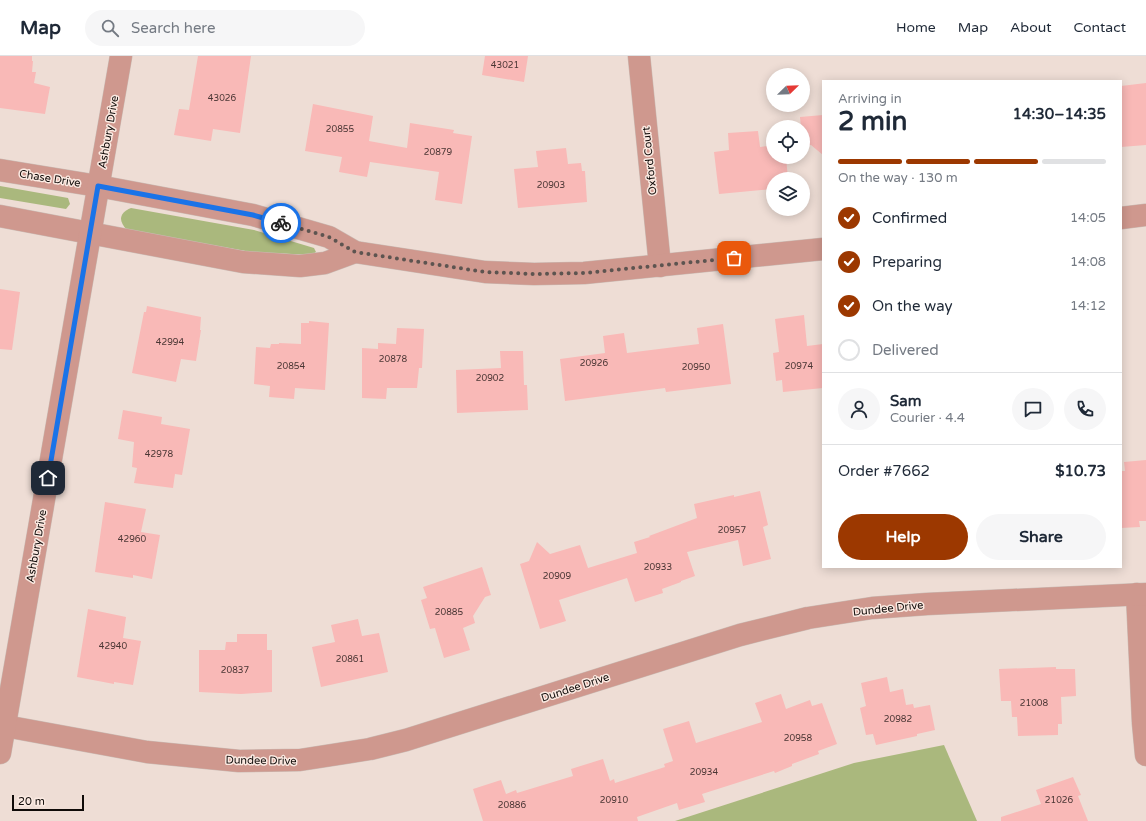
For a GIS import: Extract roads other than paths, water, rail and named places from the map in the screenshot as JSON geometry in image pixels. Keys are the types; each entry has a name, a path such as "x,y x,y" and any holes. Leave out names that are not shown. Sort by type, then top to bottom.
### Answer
{"street":[{"name":"Ashbury Drive","path":"0,753 121,56"},
{"name":"Oxford Court","path":"639,56 660,266"},
{"name":"Chase Drive","path":"0,170 98,186 253,215 329,237 355,252 485,272 534,274 584,273 822,249"},
{"path":"1122,218 1146,215"},
{"name":"Chase Drive","path":"0,216 243,262 300,266 325,263 355,252"},
{"path":"1142,594 1143,722 1146,755"},
{"name":"Dundee Drive","path":"5,726 147,752 239,761 300,760 370,749 406,740 733,637 808,618 872,608 927,604 1142,594"}]}
